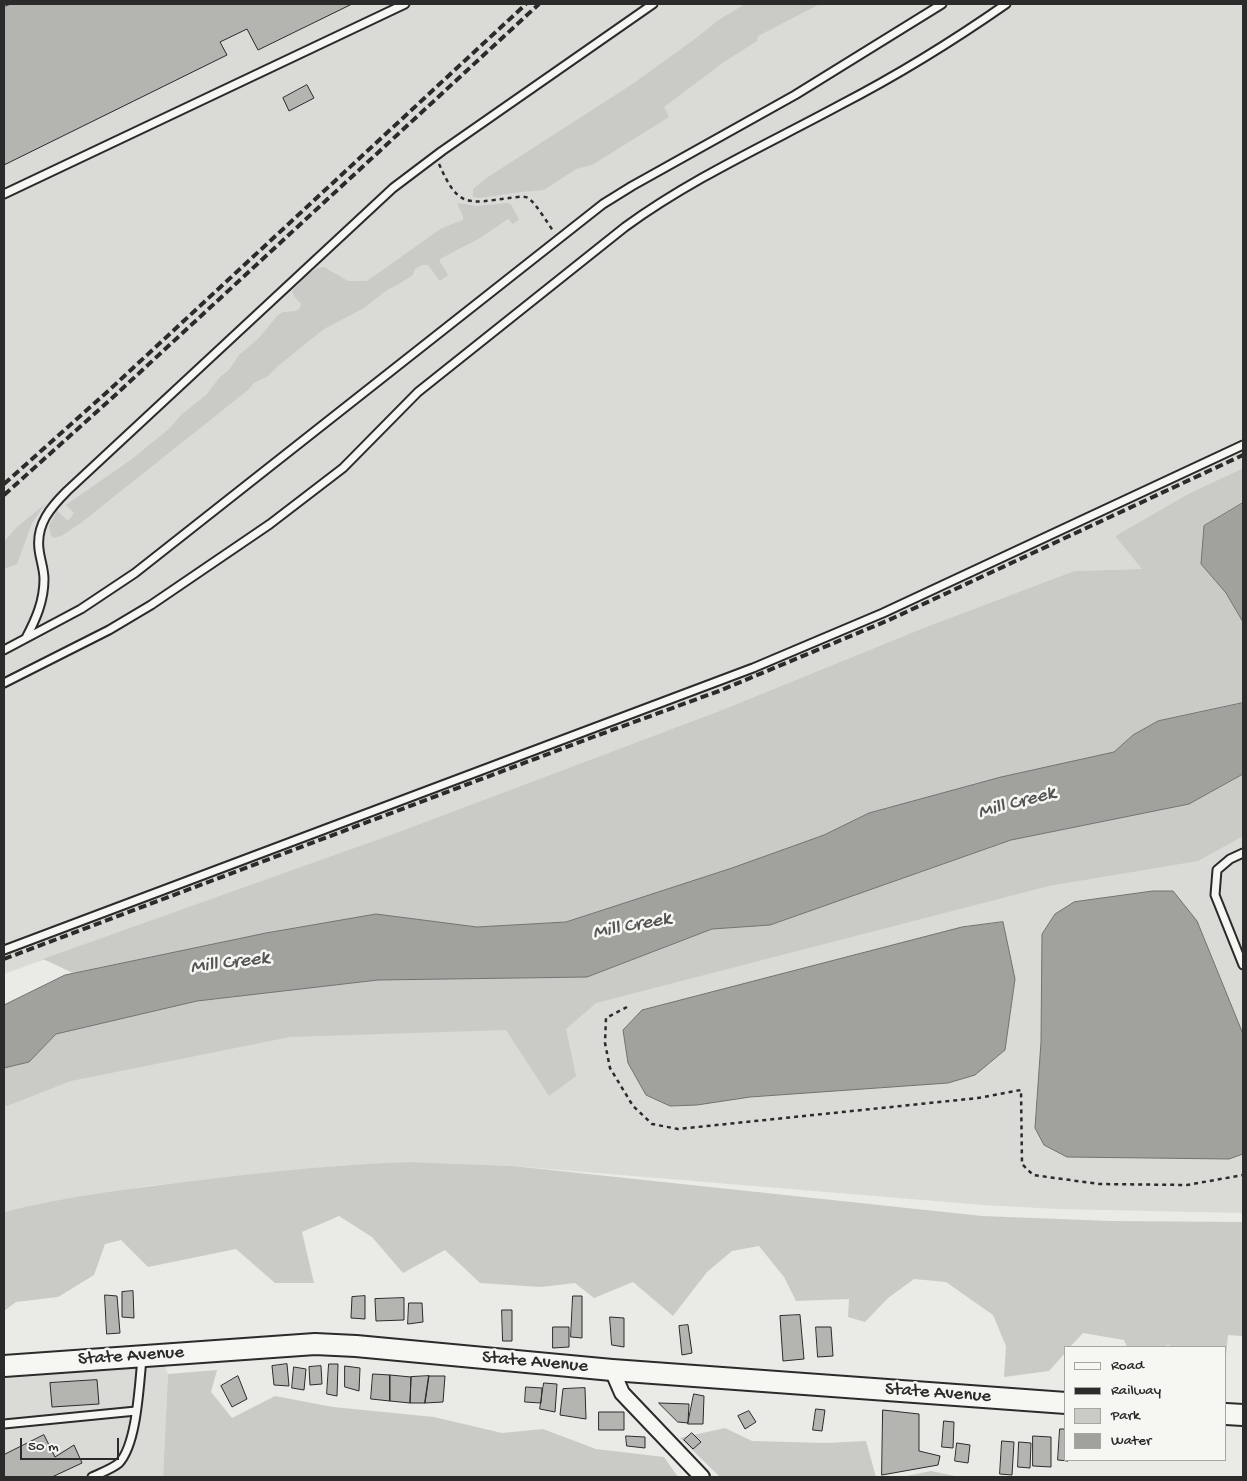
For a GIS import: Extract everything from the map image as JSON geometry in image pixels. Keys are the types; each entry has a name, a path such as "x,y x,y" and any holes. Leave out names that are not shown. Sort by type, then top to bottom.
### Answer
{"main road":[{"name":"State Avenue","path":"4,1366 315,1344 356,1346 612,1370 1064,1403"},
{"path":"1227,1414 1243,1415"}],"street":[{"path":"612,1370 622,1393 702,1477"}],"lane":[{"path":"4,194 405,4"},
{"path":"26,638 37,617 43,596 44,574 38,545 39,535 44,518 57,501 89,469 212,358 393,188 436,155 653,4"},
{"path":"4,650 81,609 135,573 558,239 618,194 796,95 942,4"},
{"path":"4,683 152,606 270,524 339,472 418,392 651,208 718,169 876,86 971,28 1006,4"},
{"path":"4,950 753,668 908,601 1243,445"},
{"path":"1243,853 1230,859 1217,870 1215,895 1243,965"},
{"path":"92,1477 118,1464 126,1454 132,1440 143,1356"},
{"path":"4,1424 136,1411"}],"path":[{"path":"436,155 451,188 462,198 475,202 516,197 528,198 533,202 558,239"},
{"path":"627,1007 606,1018 605,1043 610,1068 632,1106 652,1124 678,1129 969,1099 1021,1090 1022,1164 1033,1175 1099,1184 1187,1186 1243,1175"}],"shaded area":[{"path":"4,4 1243,4 1243,468 1188,494 1115,536 1143,569 1074,571 926,627 722,710 396,833 4,974"},
{"path":"1243,774 1243,1213 1059,1209 983,1205 513,1166 410,1162 337,1166 147,1186 53,1201 4,1212 4,1068 29,1062 56,1034 587,977 712,929 770,925 1011,840 1189,804"},
{"path":"160,1355 168,1374 163,1477 4,1477 4,1366"}],"green space":[{"path":"745,4 820,4 758,36 757,41 724,62 664,107 669,117 592,165 576,169 544,190 480,198 473,197 473,189 488,177 634,83 720,19"},
{"path":"457,203 477,206 509,203 519,220 513,224 508,219 480,238 440,259 448,275 440,281 428,265 422,265 415,269 413,275 387,290 364,308 324,329 268,376 254,383 248,390 82,522 63,535 55,538 51,536 49,526 57,511 68,521 74,513 66,505 132,459 170,428 181,415 206,395 220,377 229,370 239,355 259,338 277,316 283,312 296,311 300,308 301,304 292,291 311,273 324,267 348,281 367,281 442,228 463,220"},
{"path":"1243,468 1243,503 1204,526 1201,564 1226,593 1243,622 1243,703 1158,721 1133,735 1114,752 1001,777 869,813 824,835 732,868 566,922 477,927 376,914 266,933 73,973 43,959 396,833 722,710 926,627 1074,571 1142,569 1115,536 1188,494"},
{"path":"45,504 32,523 17,564 4,569 4,542 16,528"},
{"path":"1243,774 1243,836 1198,861 1049,886 596,1003 566,1029 576,1076 549,1096 506,1030 290,1037 71,1081 4,1107 4,1068 29,1062 56,1034 197,1001 378,980 587,977 712,929 770,925 1011,840 1189,804"},
{"path":"410,1162 513,1166 982,1216 1111,1221 1243,1222 1243,1336 1228,1335 1227,1346 1127,1346 1124,1340 1083,1333 1071,1346 1064,1346 1064,1354 1049,1371 1004,1377 1006,1346 993,1315 946,1282 914,1279 888,1298 865,1322 848,1317 849,1299 796,1301 784,1277 759,1246 732,1251 707,1272 673,1316 633,1282 594,1298 575,1283 541,1287 480,1283 445,1250 403,1273 372,1237 339,1216 302,1232 314,1283 275,1283 236,1249 148,1267 121,1240 105,1244 94,1275 58,1297 16,1302 4,1311 4,1212 106,1192 260,1173 360,1164"},
{"path":"217,1370 211,1392 232,1418 275,1396 333,1407 434,1417 502,1433 543,1429 596,1449 664,1457 678,1477 163,1477 168,1374"},
{"path":"725,1428 752,1441 826,1443 866,1441 876,1477 720,1477 680,1438"},
{"path":"931,1471 960,1477 902,1477"}],"water":[{"path":"1243,503 1243,622 1226,593 1201,564 1204,526"},
{"name":"Mill Creek","path":"1243,703 1243,774 1189,804 1011,840 770,925 712,929 587,977 378,980 197,1001 56,1034 29,1062 4,1068 4,1005 65,975 266,933 376,914 477,927 566,922 732,868 824,835 869,813 1001,777 1114,752 1133,735 1158,721"},
{"path":"1153,891 1173,891 1197,921 1243,1034 1243,1154 1229,1159 1067,1157 1044,1145 1035,1128 1041,1042 1042,934 1055,914 1074,902"},
{"path":"1003,922 1015,979 1005,1050 975,1075 948,1083 750,1097 697,1105 670,1106 646,1095 628,1063 623,1030 642,1010 962,927"}],"building":[{"path":"11,4 352,4 258,50 247,29 220,42 227,55 4,165 4,7"},
{"path":"307,85 314,98 289,111 283,98"},
{"path":"133,1291 134,1318 122,1317 122,1292"},
{"path":"105,1295 117,1296 120,1333 107,1334"},
{"path":"365,1296 365,1319 351,1318 352,1297"},
{"path":"573,1296 582,1296 582,1338 571,1337"},
{"path":"404,1298 404,1320 376,1321 375,1299"},
{"path":"409,1303 422,1303 423,1322 408,1324"},
{"path":"502,1310 512,1310 512,1341 503,1341"},
{"path":"800,1315 804,1359 783,1361 780,1316"},
{"path":"610,1317 624,1318 624,1347 612,1345"},
{"path":"688,1325 692,1353 682,1355 679,1326"},
{"path":"553,1327 569,1327 569,1347 553,1348"},
{"path":"816,1327 831,1327 833,1356 818,1357"},
{"path":"287,1364 289,1386 274,1385 272,1366"},
{"path":"329,1364 338,1364 337,1396 327,1394"},
{"path":"321,1366 322,1384 310,1385 309,1367"},
{"path":"345,1366 360,1368 359,1391 345,1387"},
{"path":"294,1367 306,1369 304,1390 292,1388"},
{"path":"373,1374 390,1375 390,1401 371,1399"},
{"path":"390,1375 411,1377 410,1403 390,1401"},
{"path":"238,1376 247,1399 232,1407 221,1386"},
{"path":"429,1376 445,1376 443,1402 425,1403"},
{"path":"429,1376 425,1403 410,1403 411,1377"},
{"path":"97,1380 99,1404 52,1407 50,1383"},
{"path":"544,1383 557,1384 555,1412 540,1409"},
{"path":"526,1387 542,1388 541,1403 525,1402"},
{"path":"585,1388 586,1419 560,1415 563,1389"},
{"path":"694,1394 704,1396 703,1424 688,1424"},
{"path":"659,1403 689,1404 688,1423 678,1422"},
{"path":"816,1409 825,1410 822,1431 813,1430"},
{"path":"883,1410 919,1414 919,1451 940,1456 938,1465 882,1475"},
{"path":"749,1411 756,1422 745,1429 738,1416"},
{"path":"599,1412 624,1412 624,1430 599,1430"},
{"path":"944,1421 954,1422 953,1448 942,1447"},
{"path":"1060,1429 1064,1429 1064,1461 1058,1460"},
{"path":"692,1433 701,1442 693,1449 684,1440"},
{"path":"44,1435 55,1457 74,1445 82,1463 52,1477 4,1477 4,1455"},
{"path":"626,1436 645,1437 645,1448 627,1446"},
{"path":"1033,1436 1051,1437 1051,1467 1033,1466"},
{"path":"1002,1441 1014,1442 1012,1475 1000,1474"},
{"path":"1019,1442 1031,1443 1030,1468 1018,1467"},
{"path":"957,1443 970,1445 968,1463 955,1461"}],"railway":[{"path":"4,484 106,393 526,4"},
{"path":"4,495 111,399 539,4"},
{"path":"4,959 719,691 889,620 1243,455"}]}
